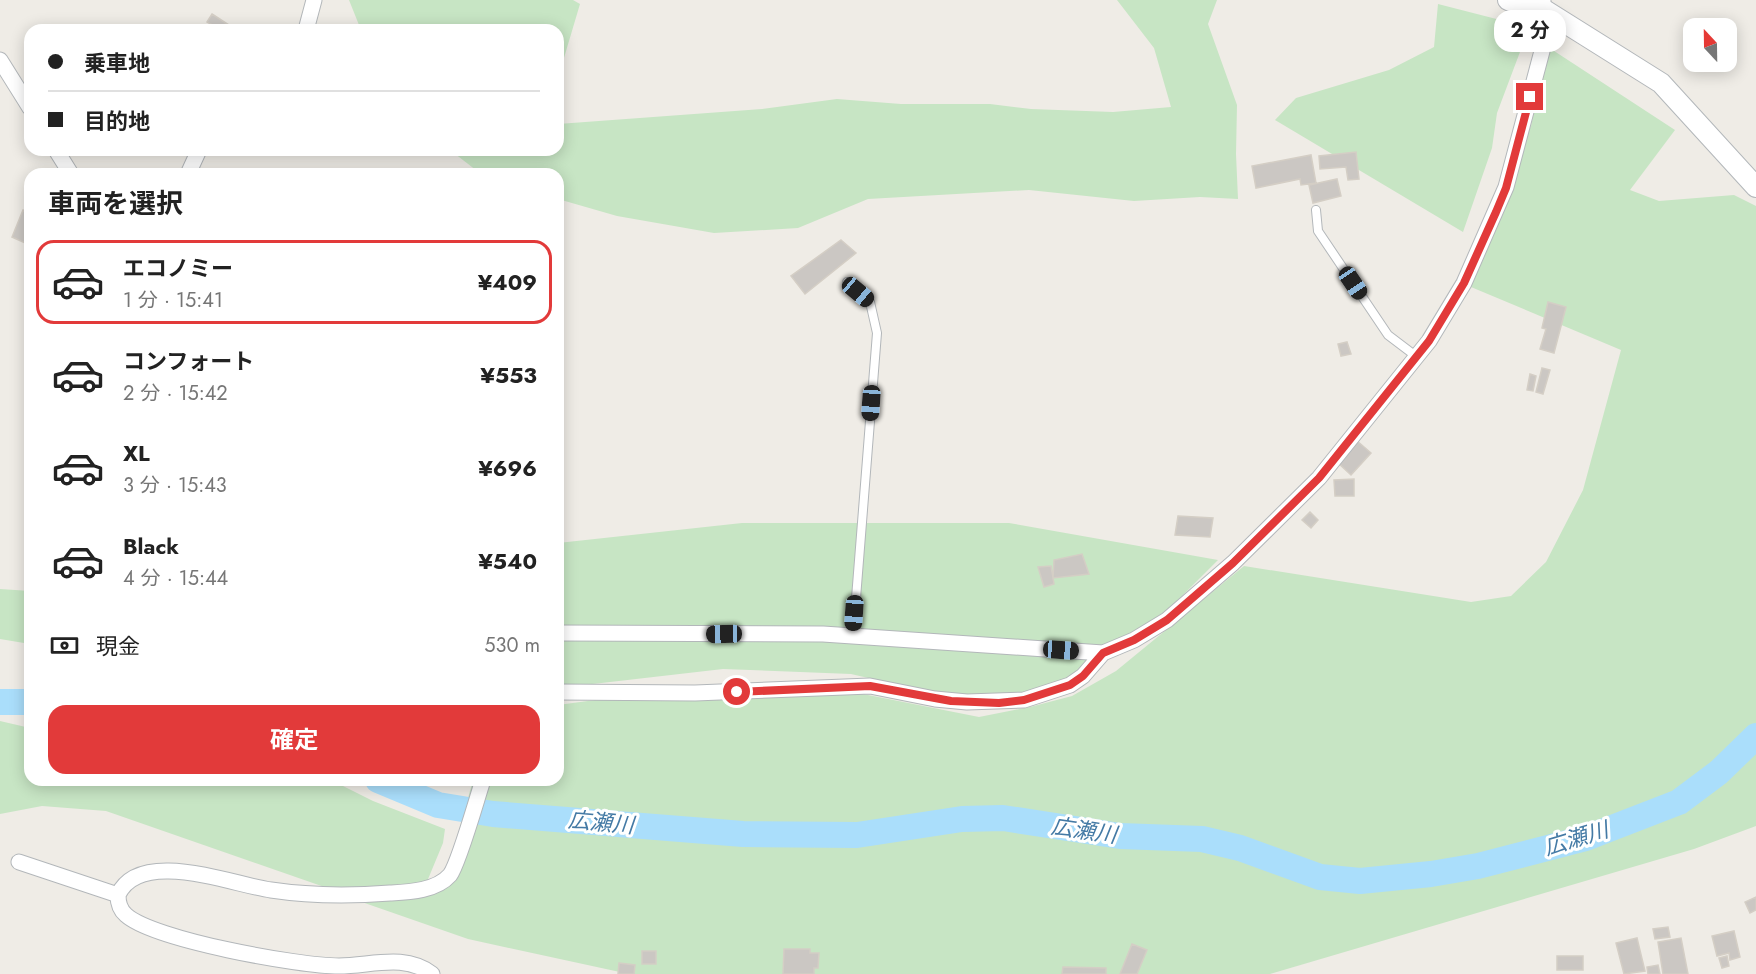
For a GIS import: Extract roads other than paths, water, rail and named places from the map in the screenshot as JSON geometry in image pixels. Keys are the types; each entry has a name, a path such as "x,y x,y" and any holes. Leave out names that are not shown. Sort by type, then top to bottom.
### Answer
{"street":[{"path":"308,24 314,0"},
{"path":"1508,0 1543,4 1661,83 1756,187"},
{"path":"564,692 695,693 870,686 935,699 999,703 1024,700 1060,690 1083,676 1103,653 1134,640 1167,620 1233,563 1319,478 1418,357 1464,283 1506,188 1542,51 1543,4"},
{"path":"0,60 24,98"},
{"path":"564,633 853,636 1103,653"},
{"path":"432,974 408,962 339,966 259,958 155,930 127,917 120,906 118,895 132,878 151,872 168,871 207,875 270,890 331,896 410,892 432,886 451,873 481,786"},
{"path":"19,862 118,895"}],"lane":[{"path":"1316,210 1318,231 1388,335 1418,357"},
{"path":"847,282 870,302 877,333 853,636"}],"waterway":[{"name":"広瀬川","path":"0,702 24,702"},
{"name":"広瀬川","path":"392,786 438,805 493,814 743,834 857,835 962,819 1003,818 1120,836 1202,839 1240,848 1320,877 1360,881 1431,874 1478,866 1586,838 1679,802 1719,772 1756,736"}]}
